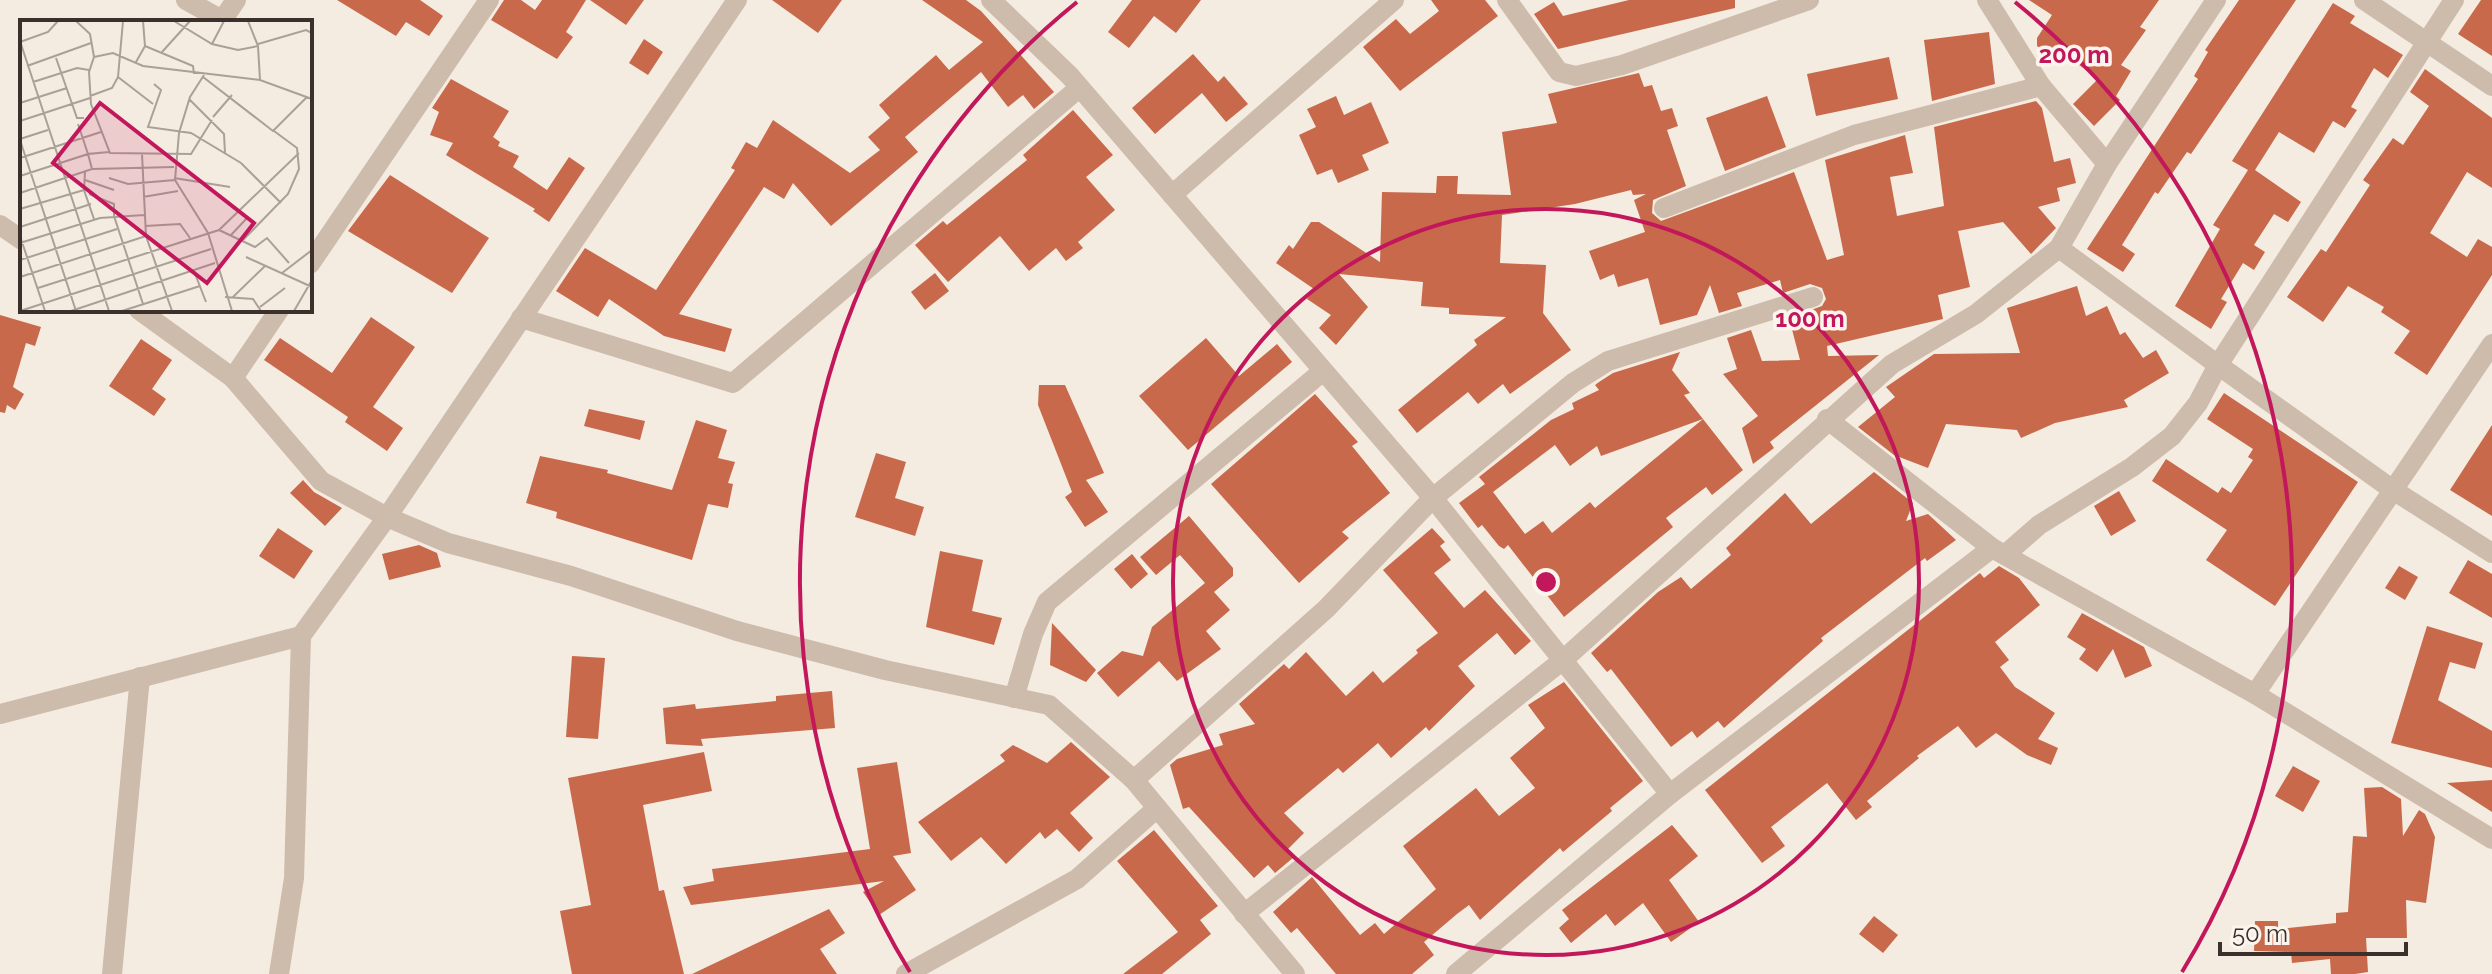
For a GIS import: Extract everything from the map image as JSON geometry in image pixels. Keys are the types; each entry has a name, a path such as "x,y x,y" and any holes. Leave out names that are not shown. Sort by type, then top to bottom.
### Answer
{"street":[{"path":"186,0 219,20"},
{"path":"222,20 236,0"},
{"path":"312,261 489,0"},
{"path":"279,974 294,878 301,636 387,517 737,0"},
{"path":"991,0 1079,88 1433,498 1670,794"},
{"path":"1172,195 1394,0"},
{"path":"1507,0 1559,72 1576,76 1622,65 1809,0"},
{"path":"1987,0 2041,86 2107,164"},
{"path":"1244,914 1563,660 1734,508 1827,419 1892,364 1976,314 2059,248 2107,164 2216,0"},
{"path":"2364,0 2492,86"},
{"path":"1456,974 1670,794 2000,551 2132,467 2172,436 2198,403 2218,365 2454,0"},
{"path":"1664,208 1854,135 2041,86"},
{"path":"521,318 733,383 1079,88"},
{"path":"0,225 20,239"},
{"path":"2059,248 2393,490 2492,553"},
{"path":"1134,780 1326,609 1433,498 1573,383 1608,361 1813,297"},
{"path":"142,312 233,378 321,481 387,517 448,543 571,576 737,631 1049,705 1134,780 1295,974"},
{"path":"233,378 278,312"},
{"path":"2255,694 2492,344"},
{"path":"1014,698 1033,634 1047,602 1323,371"},
{"path":"1827,419 2000,551 2255,694 2492,839"},
{"path":"0,714 301,636"},
{"path":"112,974 140,677"},
{"path":"906,974 1077,879 1157,808"}],"building":[{"path":"337,0 420,0 443,16 429,36 406,22 396,36"},
{"path":"504,0 521,0 535,10 542,0 586,0 566,32 573,37 557,59 491,20"},
{"path":"590,0 644,0 626,25"},
{"path":"772,0 842,0 818,33"},
{"path":"922,0 966,0 981,11 1054,92 1034,109 1023,95 1008,107 981,72 905,137 918,152 831,226 793,183 784,199 764,187 679,314 732,329 725,352 664,336 609,299 598,317 556,291 585,248 656,290 735,170 731,168 746,142 757,148 773,120 850,173 880,150 868,137 890,118 879,105 936,55 949,70 983,42"},
{"path":"1132,0 1201,0 1176,33 1154,16 1129,48 1108,32"},
{"path":"1431,0 1485,0 1498,16 1400,91 1363,47 1396,19 1410,34 1439,11"},
{"path":"1629,0 1735,0 1735,8 1558,49 1534,14 1554,2 1563,16"},
{"path":"2029,0 2159,0 2140,27 2146,30 2121,65 2131,71 2116,96 2120,100 2094,126 2073,104 2098,79 2056,48 2051,56 2037,46 2037,38 2052,15"},
{"path":"2239,0 2296,0 2191,154 2187,152 2158,194 2155,192 2122,245 2135,254 2123,272 2087,249 2198,79 2194,76 2208,52 2205,50"},
{"path":"2481,0 2492,0 2492,56 2458,34"},
{"path":"2333,3 2355,16 2350,23 2403,55 2388,78 2374,68 2351,107 2357,110 2345,128 2333,121 2314,153 2279,132 2255,170 2301,202 2288,222 2274,214 2254,245 2265,252 2254,270 2243,263 2221,299 2227,302 2211,329 2175,306 2220,229 2213,225 2248,170 2232,161"},
{"path":"1989,32 1995,84 1932,101 1924,40"},
{"path":"644,39 663,52 648,75 629,63"},
{"path":"1193,54 1218,82 1224,76 1248,104 1226,122 1202,93 1155,134 1132,108"},
{"path":"1889,57 1898,99 1816,116 1807,74"},
{"path":"2425,69 2492,118 2492,188 2467,172 2430,233 2467,257 2478,239 2492,247 2492,275 2427,375 2394,353 2410,331 2381,312 2384,307 2348,286 2323,322 2287,297 2321,249 2326,252 2370,185 2363,180 2393,138 2403,145 2429,106 2410,92"},
{"path":"1639,73 1644,87 1652,85 1661,111 1672,108 1678,126 1667,130 1686,186 1653,200 1652,213 1661,221 1794,172 1827,260 1844,255 1825,160 1905,135 1913,173 1890,177 1897,216 1944,206 1934,127 2036,101 2042,108 2054,162 2070,158 2076,183 2057,188 2060,201 2038,207 2056,228 2031,254 2003,222 1958,231 1970,287 1938,295 1943,319 1827,346 1828,356 1879,355 1770,442 1774,448 1753,464 1742,428 1758,416 1723,374 1737,369 1727,338 1751,330 1762,361 1800,360 1789,318 1822,306 1826,299 1822,288 1810,284 1783,293 1780,280 1737,293 1742,306 1719,313 1710,285 1697,315 1660,325 1648,278 1618,287 1614,274 1600,280 1589,251 1645,232 1634,200 1646,194 1633,195 1631,190 1575,204 1502,215 1500,263 1546,265 1543,313 1571,350 1510,394 1503,384 1478,404 1468,392 1417,433 1398,410 1477,345 1474,340 1506,317 1449,314 1449,308 1421,306 1423,282 1339,274 1368,307 1336,345 1319,328 1331,315 1307,299 1314,289 1276,263 1289,245 1293,249 1311,222 1319,222 1380,262 1382,192 1436,193 1437,176 1458,176 1457,194 1511,195 1502,132 1557,123 1548,94"},
{"path":"451,79 509,111 493,137 500,142 498,146 519,156 513,167 547,190 569,157 585,168 549,222 533,211 535,209 446,155 453,143 430,135 439,112 432,108"},
{"path":"1336,96 1344,115 1371,102 1389,143 1362,155 1369,170 1338,183 1332,169 1317,175 1299,135 1316,127 1307,109"},
{"path":"1767,96 1786,147 1725,171 1706,118"},
{"path":"1073,110 1113,155 1086,177 1115,210 1078,242 1083,248 1066,261 1056,248 1029,271 1000,236 948,282 915,245 943,221 947,225 1027,160 1023,155"},
{"path":"390,175 489,238 452,293 348,231"},
{"path":"935,273 949,291 925,310 911,292"},
{"path":"2077,286 2086,316 2107,306 2120,335 2125,332 2143,358 2156,350 2169,373 2124,400 2128,407 2055,423 2021,438 2017,430 1946,424 1928,468 1894,455 1858,427 1895,397 1886,387 1934,354 2020,353 2007,308"},
{"path":"0,315 41,327 35,346 26,343 13,387 24,394 15,410 7,405 5,413 0,412"},
{"path":"371,317 415,347 373,407 403,428 387,451 345,422 348,417 264,360 280,338 332,373"},
{"path":"1206,338 1239,376 1277,344 1292,362 1188,450 1139,396"},
{"path":"141,339 172,360 152,389 166,399 154,416 109,386"},
{"path":"1680,352 1672,370 1690,393 1684,395 1703,419 1743,470 1712,495 1706,487 1666,518 1673,527 1564,617 1508,545 1504,549 1482,525 1478,528 1459,503 1485,484 1479,477 1551,420 1574,409 1572,403 1599,390 1595,385 1599,382 1613,373","holes":["1703,419 1595,508 1590,502 1552,533 1543,521 1525,534 1493,492 1555,445 1570,466 1597,446 1601,456"]},
{"path":"1039,385 1065,385 1104,473 1086,480 1108,512 1085,527 1065,497 1072,492 1038,405"},
{"path":"2224,393 2358,482 2275,606 2206,560 2227,530 2152,481 2166,459 2218,493 2222,487 2231,493 2253,460 2248,457 2253,449 2207,419"},
{"path":"1315,394 1358,442 1352,446 1390,493 1342,532 1349,538 1299,583 1211,484"},
{"path":"589,409 645,421 640,440 584,426"},
{"path":"696,420 727,430 718,458 735,462 728,483 733,484 728,508 708,504 692,560 556,518 557,512 526,503 540,456 608,470 607,473 672,490"},
{"path":"2492,425 2492,516 2450,490"},
{"path":"876,453 906,462 895,498 924,507 915,536 855,517"},
{"path":"1874,472 1913,503 1906,521 1928,514 1956,540 1927,561 1925,558 1821,638 1823,641 1724,728 1718,721 1697,738 1692,731 1671,747 1611,669 1607,672 1591,653 1658,592 1681,577 1691,589 1731,555 1726,548 1785,493 1811,524"},
{"path":"303,480 314,492 342,508 325,526 290,493"},
{"path":"2119,491 2136,521 2111,536 2094,506"},
{"path":"1189,516 1233,568 1233,576 1214,592 1230,610 1206,631 1221,649 1177,681 1159,661 1118,697 1097,673 1122,651 1143,656 1152,627 1205,583 1180,555 1156,575 1140,557"},
{"path":"278,528 313,551 294,579 259,556"},
{"path":"1432,528 1445,542 1440,546 1451,560 1434,573 1464,608 1485,590 1531,641 1515,655 1497,633 1458,666 1475,686 1429,731 1426,727 1391,758 1378,743 1343,773 1338,768 1284,813 1304,833 1287,850 1294,857 1275,873 1268,865 1254,878 1189,807 1183,809 1170,765 1177,759 1223,745 1219,734 1255,724 1239,704 1284,664 1289,669 1306,652 1346,696 1373,671 1383,683 1418,653 1416,650 1438,633 1383,570"},
{"path":"419,545 437,553 441,567 389,580 382,554"},
{"path":"940,551 983,560 972,611 1002,618 994,645 926,627"},
{"path":"1132,554 1148,574 1131,589 1114,569"},
{"path":"2468,560 2492,574 2492,618 2449,593"},
{"path":"1999,566 2019,578 2040,605 1995,642 2009,660 2000,667 2015,687 2055,713 2038,739 2058,748 2051,765 2027,755 1996,733 1976,748 1958,726 1917,756 1919,758 1867,801 1872,807 1856,820 1827,783 1771,827 1785,846 1762,863 1705,790 1980,573 1984,578"},
{"path":"2399,566 2418,577 2405,600 2385,588"},
{"path":"2082,613 2144,647 2152,666 2125,678 2113,649 2097,672 2079,659 2086,649 2067,637"},
{"path":"1052,623 1096,670 1086,682 1050,665"},
{"path":"2427,626 2483,643 2475,669 2450,662 2438,700 2492,731 2492,768 2391,743"},
{"path":"572,656 605,658 598,739 566,737"},
{"path":"1564,682 1643,781 1563,852 1560,848 1480,920 1469,905 1457,914 1424,942 1434,955 1412,974 1336,974 1297,928 1291,933 1273,912 1312,877 1360,935 1375,923 1384,934 1436,889 1403,846 1476,788 1499,816 1535,788 1510,758 1545,728 1528,705"},
{"path":"832,691 835,728 701,739 703,746 666,744 663,708 695,704 696,709 776,701 776,696"},
{"path":"1071,742 1110,777 1070,813 1093,838 1079,852 1057,829 1045,839 1040,832 1006,864 981,837 951,861 918,822 1005,761 1000,755 1013,745 1047,763"},
{"path":"704,752 712,791 643,805 659,891 664,890 684,974 572,974 560,911 591,905 568,778"},
{"path":"897,762 911,853 893,856 916,890 879,915 863,892 884,881 691,905 683,887 714,881 712,869 870,849 857,768"},
{"path":"2293,766 2320,781 2303,812 2275,796"},
{"path":"2492,780 2492,812 2447,783"},
{"path":"2382,787 2401,799 2403,836 2419,810 2425,814 2435,837 2426,903 2406,900 2407,938 2366,938 2368,972 2355,974 2331,974 2330,959 2292,963 2291,952 2254,951 2255,921 2278,921 2278,929 2336,923 2336,913 2348,912 2353,836 2367,837 2364,788"},
{"path":"1672,825 1698,856 1669,880 1699,922 1671,942 1643,903 1615,926 1606,914 1571,943 1559,928 1569,919 1562,910"},
{"path":"1154,830 1218,906 1200,920 1211,934 1162,974 1123,974 1178,932 1117,861"},
{"path":"829,909 845,933 820,949 837,974 692,974"},
{"path":"1874,916 1898,935 1883,953 1859,934"}]}
